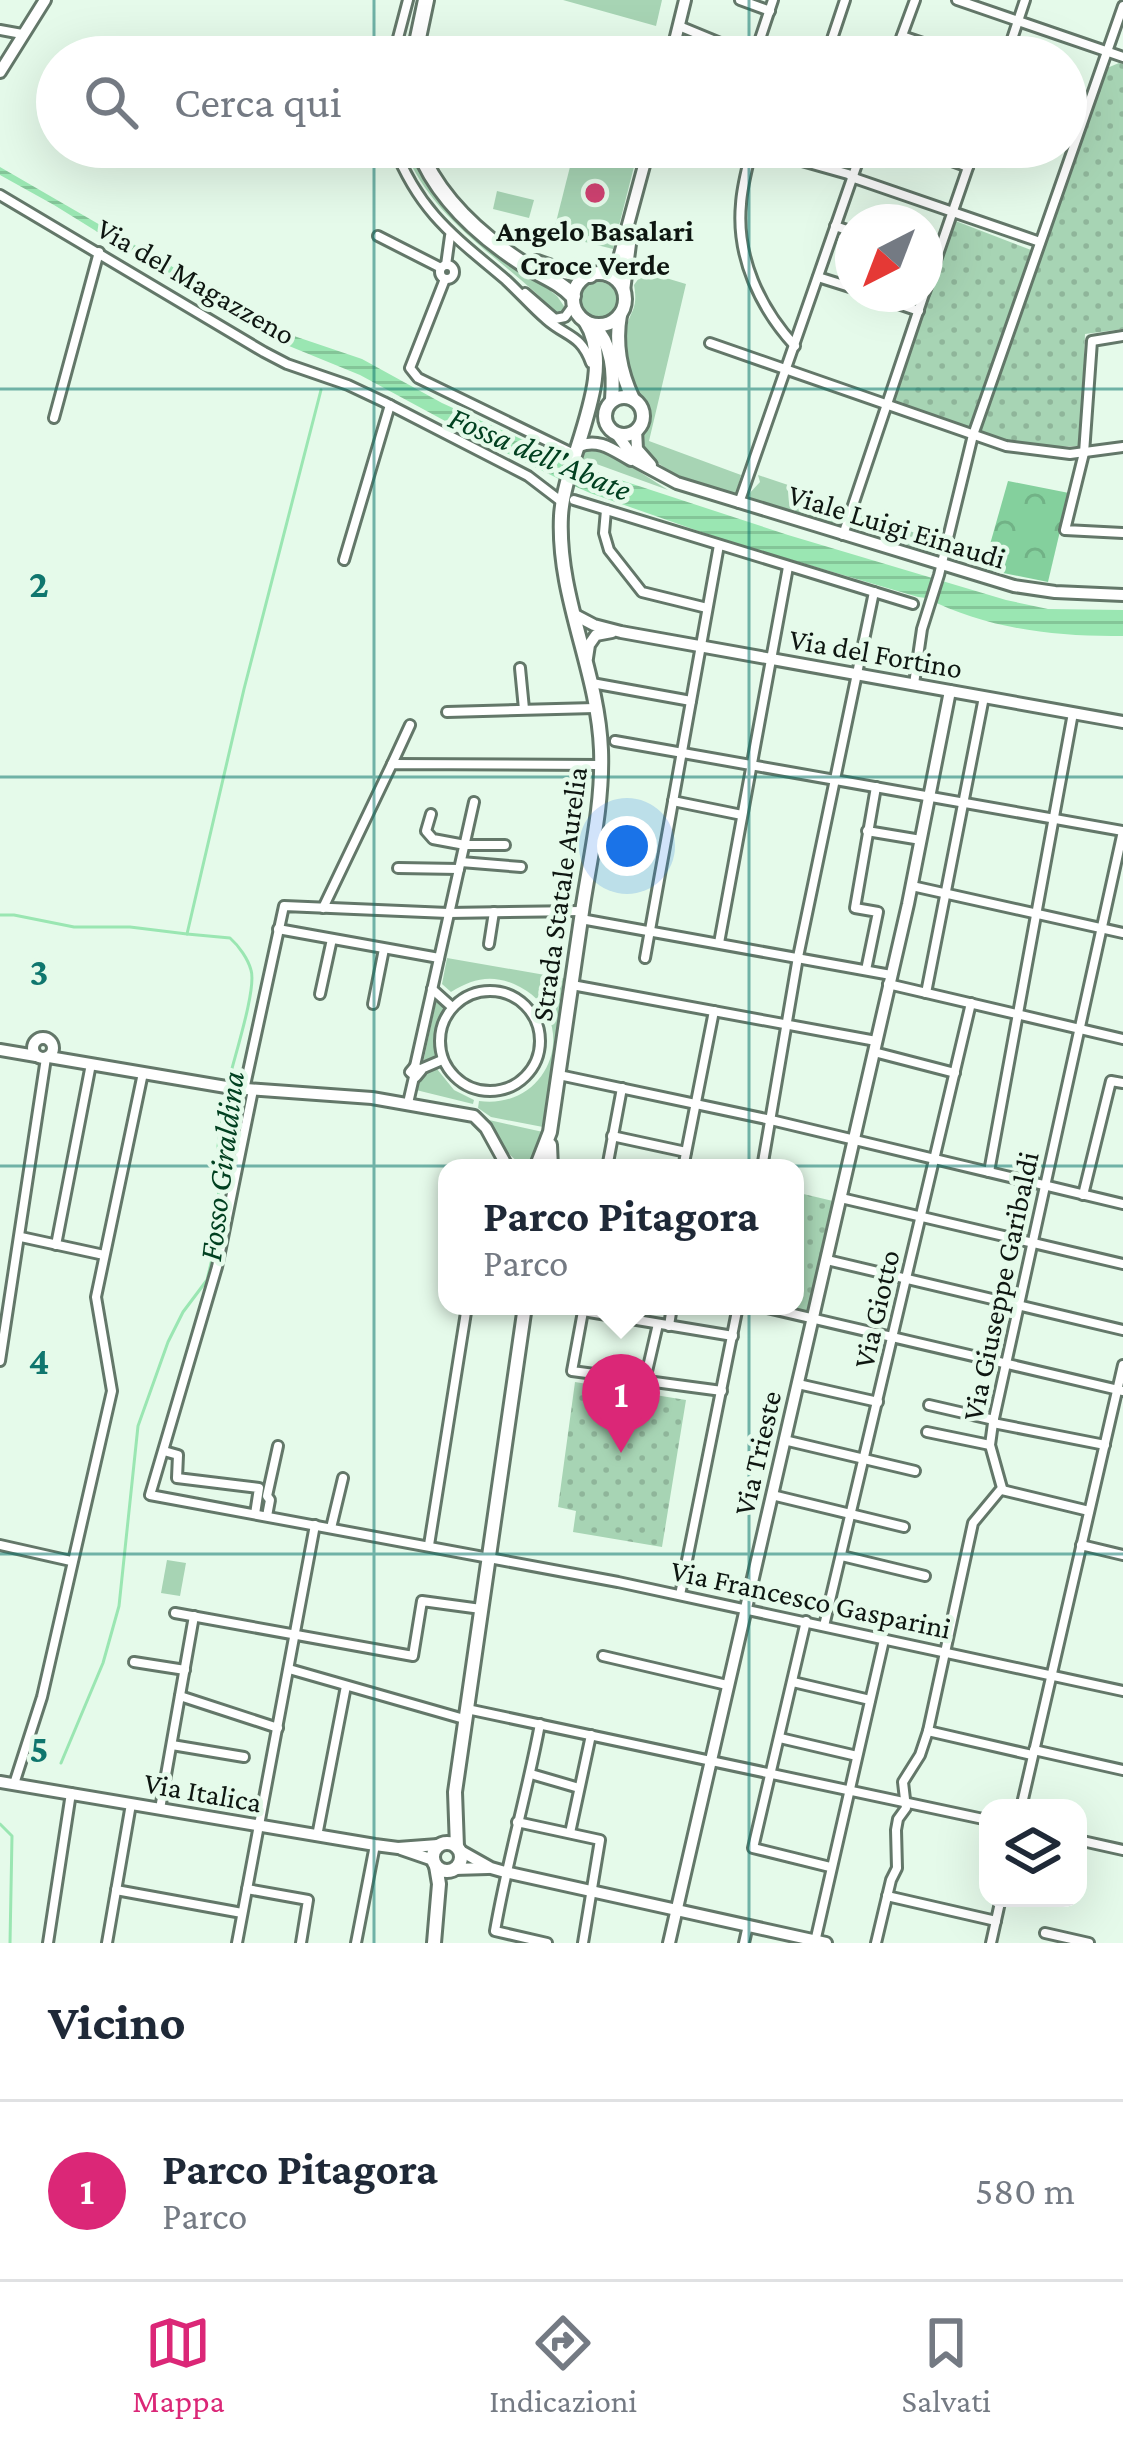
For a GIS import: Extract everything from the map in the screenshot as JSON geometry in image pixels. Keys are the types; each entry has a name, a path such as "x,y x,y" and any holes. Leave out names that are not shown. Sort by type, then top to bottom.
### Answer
{"highway":[{"path":"422,36 429,0"},
{"path":"429,168 457,210 516,259 559,283 573,301"},
{"path":"435,168 458,200 539,265 598,275"}],"main road":[{"path":"598,275 616,280 624,291 618,334 621,367 642,412 641,424 626,434 610,425 595,374 594,340 573,301 578,283 598,275"},
{"path":"588,323 608,324 620,315"},
{"path":"588,323 608,346 610,425"},
{"name":"Strada Statale Aurelia","path":"551,1159 550,1132 602,765 592,683 562,568 567,497 595,374"},
{"path":"612,400 633,399"},
{"path":"575,452 594,430 610,425"},
{"name":"Strada Statale Aurelia","path":"540,1159 550,1132"},
{"path":"434,1943 439,1884 433,1852 455,1792 524,1315"},
{"path":"437,1923 461,1858 455,1792"},
{"path":"439,1845 458,1849"},
{"path":"434,1863 444,1871 454,1869"}],"street":[{"path":"0,72 45,0"},
{"path":"399,36 408,0"},
{"path":"676,36 685,0"},
{"path":"740,0 772,5 763,36"},
{"path":"833,36 844,0"},
{"path":"902,36 914,0"},
{"path":"957,0 1062,36"},
{"path":"1013,36 1025,0"},
{"path":"1087,103 1123,6"},
{"path":"679,26 703,36"},
{"path":"0,30 22,34"},
{"path":"1087,44 1123,58"},
{"path":"404,168 419,197 450,234 509,283 555,319 566,317 573,301"},
{"path":"598,275 618,262 644,168"},
{"path":"748,168 741,202 743,249 768,314 795,346"},
{"path":"829,168 1040,242"},
{"path":"844,204 856,168"},
{"path":"943,240 968,168"},
{"path":"914,685 916,657 973,435 1063,168"},
{"name":"Via del Magazzeno","path":"0,194 287,364 348,385 567,497 913,604"},
{"path":"624,291 631,221"},
{"path":"739,503 835,229"},
{"path":"450,234 453,276 445,279 410,368 418,378 575,452"},
{"path":"378,236 452,263 473,254"},
{"path":"54,418 99,252"},
{"path":"818,277 835,282"},
{"path":"509,283 550,323 584,345 595,374"},
{"path":"842,535 919,312"},
{"path":"1123,336 1092,341 1084,453 1065,530 1123,533"},
{"path":"710,343 1017,448 1084,453 1123,447"},
{"path":"344,560 390,405"},
{"name":"Viale Luigi Einaudi","path":"610,425 636,461"},
{"path":"636,430 639,452 662,475"},
{"name":"Viale Luigi Einaudi","path":"575,452 596,442 677,483 940,570 1020,588 1123,595"},
{"path":"606,511 604,533 609,550 641,592 707,608"},
{"path":"645,958 719,545"},
{"path":"719,943 788,567"},
{"path":"764,1159 799,957 874,592"},
{"path":"573,614 595,630 586,661"},
{"name":"Via del Fortino","path":"579,634 621,632 1123,722"},
{"path":"520,668 524,709"},
{"path":"592,683 691,701"},
{"name":"Via Trieste","path":"669,1943 931,797 950,691"},
{"path":"926,993 984,697"},
{"path":"447,712 597,708"},
{"path":"989,1172 1072,713"},
{"path":"323,908 410,725"},
{"path":"615,741 1123,831"},
{"path":"392,764 602,765"},
{"path":"866,970 878,912 855,908 876,787"},
{"path":"673,801 742,815"},
{"path":"408,1103 473,802"},
{"path":"431,814 426,828 440,842 505,845"},
{"path":"867,831 921,840"},
{"name":"Via Giuseppe Garibaldi","path":"1002,1490 990,1445 994,1421 1123,831"},
{"path":"398,868 521,866"},
{"path":"911,886 1123,933"},
{"path":"255,1514 259,1487 177,1478 178,1456 164,1451 217,1267 237,1089 284,906 582,915 650,932 866,970 926,993 1123,1039"},
{"path":"489,944 494,912"},
{"path":"278,929 439,958"},
{"path":"320,994 332,939"},
{"path":"373,1004 384,949"},
{"path":"572,985 788,1023 956,1073"},
{"path":"432,989 452,1007"},
{"path":"498,991 511,995 536,1020 540,1047 535,1063 525,1076 500,1090 467,1086 442,1060 442,1029 452,1007 462,999 498,991"},
{"name":"Via Giotto","path":"824,1626 971,1003"},
{"path":"685,1159 714,1011"},
{"path":"0,1050 43,1052 237,1089 408,1103 476,1118 503,1159"},
{"path":"0,1361 6,1294 21,1237 43,1052"},
{"path":"417,1071 442,1060"},
{"path":"56,1245 87,1062"},
{"path":"14,1784 34,1721 112,1391 96,1297 143,1072"},
{"path":"559,1075 1123,1204"},
{"path":"1083,1195 1111,1081 1123,1083"},
{"path":"608,1159 622,1088"},
{"path":"612,1136 686,1152"},
{"path":"839,1198 1123,1264"},
{"path":"21,1237 104,1255"},
{"path":"826,1260 1123,1330"},
{"path":"429,1545 466,1315"},
{"path":"582,1315 572,1371 722,1391"},
{"path":"611,1315 733,1336"},
{"path":"645,1380 668,1315"},
{"path":"680,1595 737,1315"},
{"path":"803,1315 1120,1391"},
{"path":"1023,1799 1123,1365"},
{"path":"798,1384 878,1402"},
{"path":"929,1406 1105,1445"},
{"path":"927,1432 990,1445"},
{"path":"784,1441 915,1471"},
{"path":"267,1516 278,1445"},
{"name":"Via Francesco Gasparini","path":"164,1451 150,1495 489,1556 1123,1691"},
{"path":"331,1528 343,1478"},
{"path":"876,1943 897,1868 896,1830 906,1808 903,1782 928,1731 974,1523 1002,1490 1089,1511"},
{"path":"772,1495 904,1527"},
{"path":"237,1943 314,1525"},
{"path":"1081,1545 1123,1555"},
{"path":"0,1546 71,1562"},
{"path":"842,1556 925,1576"},
{"path":"175,1613 413,1656 422,1601 482,1610"},
{"path":"160,1810 194,1616"},
{"path":"806,1622 753,1848 830,1867"},
{"path":"454,1869 491,1868 818,1942 830,1867 884,1640"},
{"path":"603,1656 728,1685"},
{"path":"134,1662 185,1670"},
{"path":"289,1669 466,1714 540,1724 979,1818"},
{"path":"793,1682 870,1700"},
{"path":"317,1836 346,1685"},
{"path":"180,1696 278,1728"},
{"path":"540,1724 495,1931 547,1943"},
{"path":"928,1731 1123,1770"},
{"path":"571,1833 592,1735"},
{"path":"780,1738 857,1756"},
{"path":"172,1745 244,1757"},
{"path":"530,1774 579,1788"},
{"name":"Via Italica","path":"0,1782 374,1845 439,1845"},
{"path":"48,1943 71,1793"},
{"path":"106,1943 131,1804"},
{"path":"518,1822 600,1840 583,1943"},
{"path":"1087,1842 1123,1850"},
{"path":"356,1943 374,1845"},
{"name":"Via Italica","path":"398,1848 434,1863"},
{"path":"458,1849 491,1868"},
{"path":"248,1889 308,1900 301,1943"},
{"path":"116,1890 242,1912"},
{"path":"887,1896 996,1921"},
{"path":"991,1943 999,1907"},
{"path":"744,1943 748,1925"},
{"path":"1046,1933 1089,1943"}],"shaded area":[{"path":"563,0 662,0 656,26"},
{"path":"1123,64 1123,329 1085,334 1081,446 1030,445 979,434 1072,168 1087,168 1087,125 1107,68"},
{"path":"414,168 430,168 484,238 557,296 566,309 562,315 452,219"},
{"name":"Angelo Basalari Croce Verde","path":"570,168 634,168 613,249 553,234"},
{"path":"497,191 534,200 529,218 493,209"},
{"path":"953,220 1031,250 968,430 892,403 922,312 943,312 943,250"},
{"path":"636,269 686,284 649,441 741,475 736,494 683,478 640,445 648,413 632,384 625,355 634,285 639,278"},
{"path":"599,282 612,287 617,300 612,313 599,318 586,313 581,300 586,287"},
{"path":"584,448 604,449 668,490 580,458"},
{"path":"758,475 845,510 844,525 831,526 750,500 747,496 760,482"},
{"path":"857,514 937,540 936,552 855,527"},
{"path":"447,958 568,979 543,1127 491,1117 478,1108 479,1101 505,1100 526,1091 541,1076 553,1037 548,1016 536,998 497,979 481,979 451,992 442,984"},
{"path":"436,1002 447,1008 438,1031 438,1055 423,1063"},
{"path":"437,1069 473,1104 416,1090 423,1076"},
{"path":"489,1120 543,1132 534,1159 516,1159"},
{"path":"804,1194 833,1201 808,1312 804,1311"},
{"path":"575,1382 686,1400 662,1547 573,1532 576,1511 558,1507"},
{"path":"167,1560 186,1563 180,1596 161,1593"}],"green space":[{"path":"1008,481 1069,493 1048,582 983,569"}],"water":[{"name":"Fossa dell'Abate","path":"0,167 294,336 362,359 442,403 587,469 1006,600 1048,609 1123,610 1123,636 1047,633 998,624 926,598 724,540 590,493 360,375 267,337 0,175"}],"waterway":[{"name":"Fosso Giraldina","path":"228,1084 248,1008 251,970 230,938 187,934 321,390"},
{"path":"0,915 74,927 187,934"},
{"name":"Fosso Giraldina","path":"61,1763 103,1663 119,1606 138,1426 168,1342 207,1280 219,1230 218,1146 226,1093"},
{"path":"0,1824 12,1836 10,1943"}],"place":[{"name":"Angelo Basalari Croce Verde","path":"595,193"},
{"name":"Parco Pitagora","path":"621,1453"}]}
